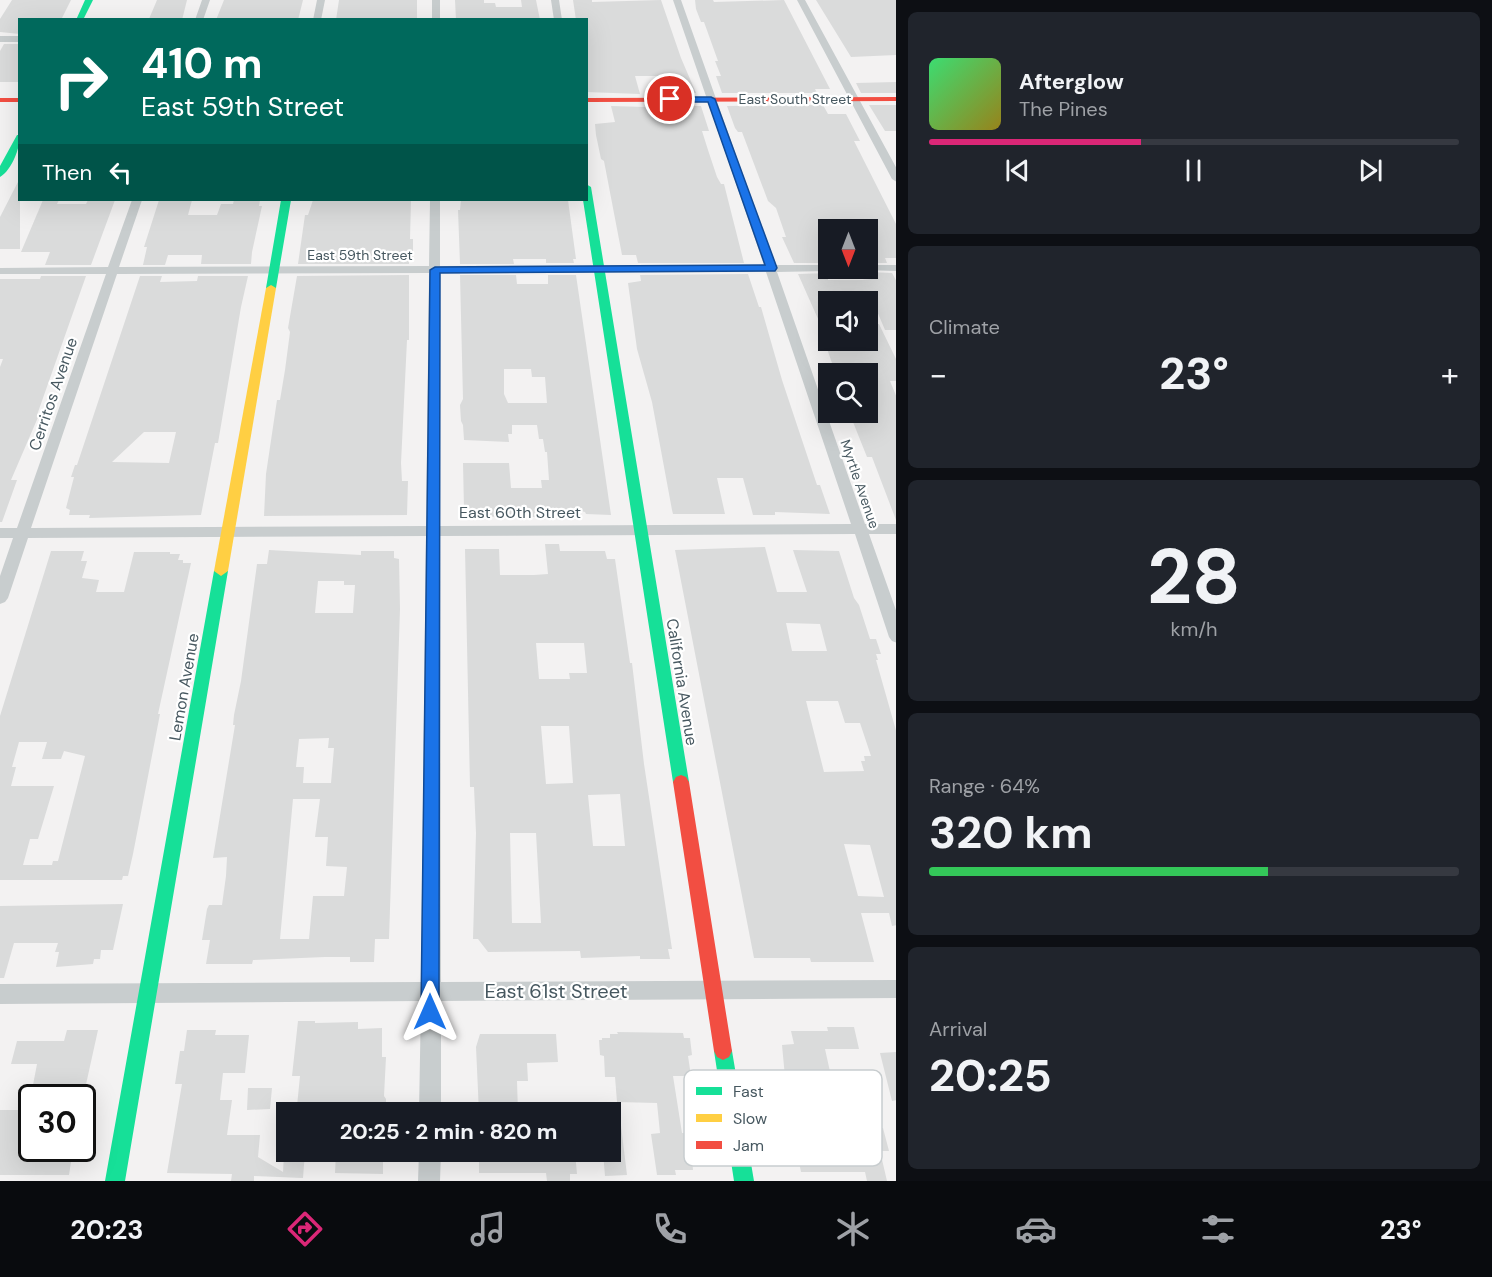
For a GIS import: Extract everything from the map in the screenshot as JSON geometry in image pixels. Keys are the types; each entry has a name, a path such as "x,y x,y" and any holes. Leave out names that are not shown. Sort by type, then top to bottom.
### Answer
{"street":[{"path":"80,18 89,0"},
{"path":"200,18 206,0"},
{"path":"317,18 321,0"},
{"path":"436,0 436,18"},
{"path":"555,0 558,18"},
{"name":"Myrtle Avenue","path":"677,0 896,634"},
{"path":"801,0 896,177"},
{"path":"0,39 18,39"},
{"name":"East South Street","path":"588,100 896,99"},
{"path":"0,100 18,100"},
{"path":"0,174 18,141"},
{"name":"California Avenue","path":"588,200 726,1070"},
{"name":"Cerritos Avenue","path":"0,598 137,201"},
{"name":"Lemon Avenue","path":"115,1181 286,201"},
{"path":"430,1102 435,201"},
{"name":"East 59th Street","path":"0,271 818,268"},
{"path":"878,268 896,268"},
{"name":"East 60th Street","path":"0,533 896,529"},
{"name":"East 61st Street","path":"0,994 896,989"},
{"path":"429,1181 430,1162"},
{"name":"California Avenue","path":"742,1166 744,1181"}],"building":[{"path":"12,0 71,0 62,18 18,18 18,34 0,32 0,19"},
{"path":"157,0 187,0 182,18 149,18"},
{"path":"224,0 303,0 298,18 217,18"},
{"path":"339,0 417,0 417,18 336,18"},
{"path":"455,0 484,0 484,3 495,3 496,7 522,7 521,0 536,0 540,18 456,18"},
{"path":"573,0 592,0 592,2 661,0 696,93 675,93 670,76 635,76 640,94 588,92 588,18 576,18"},
{"path":"695,0 713,0 714,2 784,0 830,89 815,89 817,93 722,93 716,76 721,76 715,61 718,61 704,22 701,22 696,9"},
{"path":"816,0 896,0 896,55 851,57"},
{"path":"4,44 18,44 18,82 0,82 0,51"},
{"path":"896,82 896,93 861,93 856,83"},
{"path":"823,105 828,114 846,114 860,141 854,141 896,224 896,258 885,258 887,263 878,263 878,219 818,219 818,263 794,263 782,237 786,237 776,208 768,201 742,132 738,132 727,106"},
{"path":"869,105 896,105 896,131 885,131"},
{"path":"611,106 680,108 679,106 701,106 709,131 702,131 717,177 721,184 724,184 744,263 638,263 636,255 622,255 595,124 615,122"},
{"path":"18,182 20,249 0,249 0,217"},
{"path":"43,201 58,201 57,204 86,204 88,201 115,201 91,265 45,265 50,252 21,252"},
{"path":"159,201 192,201 188,215 217,215 221,204 233,204 234,201 260,201 259,206 262,206 251,264 201,264 202,255 168,255 165,265 143,265 147,247 144,247"},
{"path":"313,201 411,201 410,239 413,239 413,257 409,257 409,264 298,264 305,215 308,215"},
{"path":"461,201 568,201 576,259 573,259 574,263 546,263 546,259 513,259 514,264 460,264 458,210 460,210"},
{"path":"878,272 892,273 896,280 896,330 885,330 878,314 878,291 818,291 818,319 798,274 818,273 818,279 828,280 878,279"},
{"path":"748,274 759,307 761,307 782,380 817,485 820,485 830,514 775,512 775,515 753,515 743,478 717,478 725,514 673,514 652,402 637,349 628,283 641,281 640,275"},
{"path":"409,275 409,340 407,340 401,463 402,481 408,481 407,515 264,516 266,474 277,400 280,400 285,370 290,332 288,328 297,276"},
{"path":"460,275 516,275 517,284 548,284 548,275 576,275 611,515 586,514 576,510 548,510 549,517 499,517 478,516 478,509 464,509 463,463 509,463 511,488 542,488 541,480 549,480 547,452 545,452 543,439 539,439 537,425 512,425 512,434 508,434 509,442 464,440 460,405 463,399","holes":["504,369 531,369 532,377 545,377 547,403 508,403 504,394"]},
{"path":"41,276 86,276 37,415 39,415 11,480 17,480 2,522 0,522 0,367 3,359 0,359 0,279 40,279"},
{"path":"140,276 162,276 160,282 197,281 198,276 248,276 218,443 215,443 201,515 89,518 90,515 69,515 70,510 66,508 74,477 71,477","holes":["144,432 176,432 169,463 112,462"]},
{"path":"879,324 896,359 896,381 890,381 896,396 896,520 872,457 867,457 853,423 878,423 878,363 832,363 828,351 878,351"},
{"path":"545,544 559,544 560,551 605,551 607,559 615,559 672,949 668,949 670,959 640,959 640,956 581,958 580,951 488,952 478,939 473,939 476,833 474,787 470,787 465,549 499,549 500,575 548,574","holes":["536,643 584,643 587,673 569,673 570,679 539,679","541,726 569,726 573,783 546,784","620,794 625,846 593,846 588,795","510,833 536,833 541,923 512,923"]},
{"path":"765,547 777,592 807,592 793,550 839,551 870,639 876,639 881,654 876,654 878,660 876,660 896,730 896,925 892,926 889,913 861,913 874,962 811,962 810,958 754,958 675,550","holes":["786,623 820,624 827,651 792,651","806,701 838,701 845,723 860,723 871,756 864,756 865,761 861,761 864,771 824,772","844,844 870,845 884,897 858,896"]},
{"path":"269,550 361,555 361,551 394,551 394,558 399,559 400,609 389,939 375,939 374,962 350,962 350,957 325,957 253,960 252,964 206,964 210,940 202,940 207,909 209,905 222,905 226,876 227,857 213,858 235,725 233,725 234,715 241,681 257,564 267,564","holes":["318,581 344,581 344,585 355,585 353,613 315,613","329,738 328,748 334,748 331,783 303,783 304,767 296,767 299,739","293,799 320,799 315,837 328,837 326,866 347,867 344,896 313,896 309,939 280,939"]},
{"path":"51,551 84,551 81,561 87,561 82,578 99,580 96,592 124,592 134,552 170,552 170,554 180,554 178,560 183,560 183,563 191,563 158,714 160,714 128,876 123,876 122,880 0,880 0,716","holes":["19,742 47,742 42,759 61,759 64,751 85,756 58,861 53,861 52,865 23,865 30,839 38,839 54,786 11,786 16,767 12,767"]},
{"path":"123,904 113,950 101,950 100,959 94,959 93,964 56,967 59,952 55,952 58,943 14,943 4,978 0,978 0,906"},
{"path":"298,1021 358,1022 358,1029 382,1028 382,1057 386,1057 384,1096 386,1102 297,1102 300,1076 292,1076"},
{"path":"827,1027 854,1027 859,1049 825,1049 830,1070 784,1070 782,1045 794,1044 791,1031 828,1031"},
{"path":"67,1030 98,1030 86,1084 33,1084 37,1064 11,1064 17,1041 64,1041"},
{"path":"187,1030 216,1030 215,1035 249,1035 245,1073 223,1073 220,1100 232,1100 227,1135 260,1135 258,1157 283,1172 284,1162 304,1162 303,1178 254,1176 254,1181 231,1181 232,1174 167,1173 182,1084 175,1084 180,1051 184,1051"},
{"path":"617,1032 683,1033 684,1038 690,1038 692,1055 688,1056 690,1070 684,1070 684,1076 673,1076 682,1133 684,1133 684,1166 693,1166 693,1170 675,1170 676,1175 657,1175 651,1134 660,1133 657,1103 617,1102 615,1077 605,1077 604,1056 600,1055 599,1040 610,1038 610,1034 618,1034"},
{"path":"480,1034 556,1034 558,1062 527,1063 528,1081 517,1081 518,1102 478,1102 476,1047"},
{"path":"896,1052 896,1100 892,1101 880,1053"},
{"path":"248,1088 272,1088 270,1109 247,1110"},
{"path":"0,1110 18,1110 18,1162 71,1162 69,1175 0,1175"},
{"path":"621,1126 627,1175 605,1176 604,1162 621,1162"},
{"path":"882,1128 883,1128 889,1151 882,1151"},
{"path":"882,1160 887,1181 867,1181 865,1172 801,1172 800,1166 882,1166"},
{"path":"336,1162 383,1162 383,1174 335,1173"},
{"path":"479,1162 576,1162 577,1174 570,1174 570,1181 547,1181 546,1173 479,1173"}],"traffic: fast":[{"path":"80,18 89,0"},
{"path":"0,174 18,141"},
{"path":"588,200 681,782"},
{"path":"271,288 286,201"},
{"path":"115,1181 221,571"},
{"path":"723,1051 726,1070"},
{"path":"742,1166 744,1181"}],"traffic: slow":[{"path":"221,571 271,288"}],"traffic: jam":[{"path":"588,100 896,99"},
{"path":"0,100 18,100"},
{"path":"681,782 723,1051"}],"route":[{"path":"430,1012 435,270 771,268 711,99 670,99"}]}
